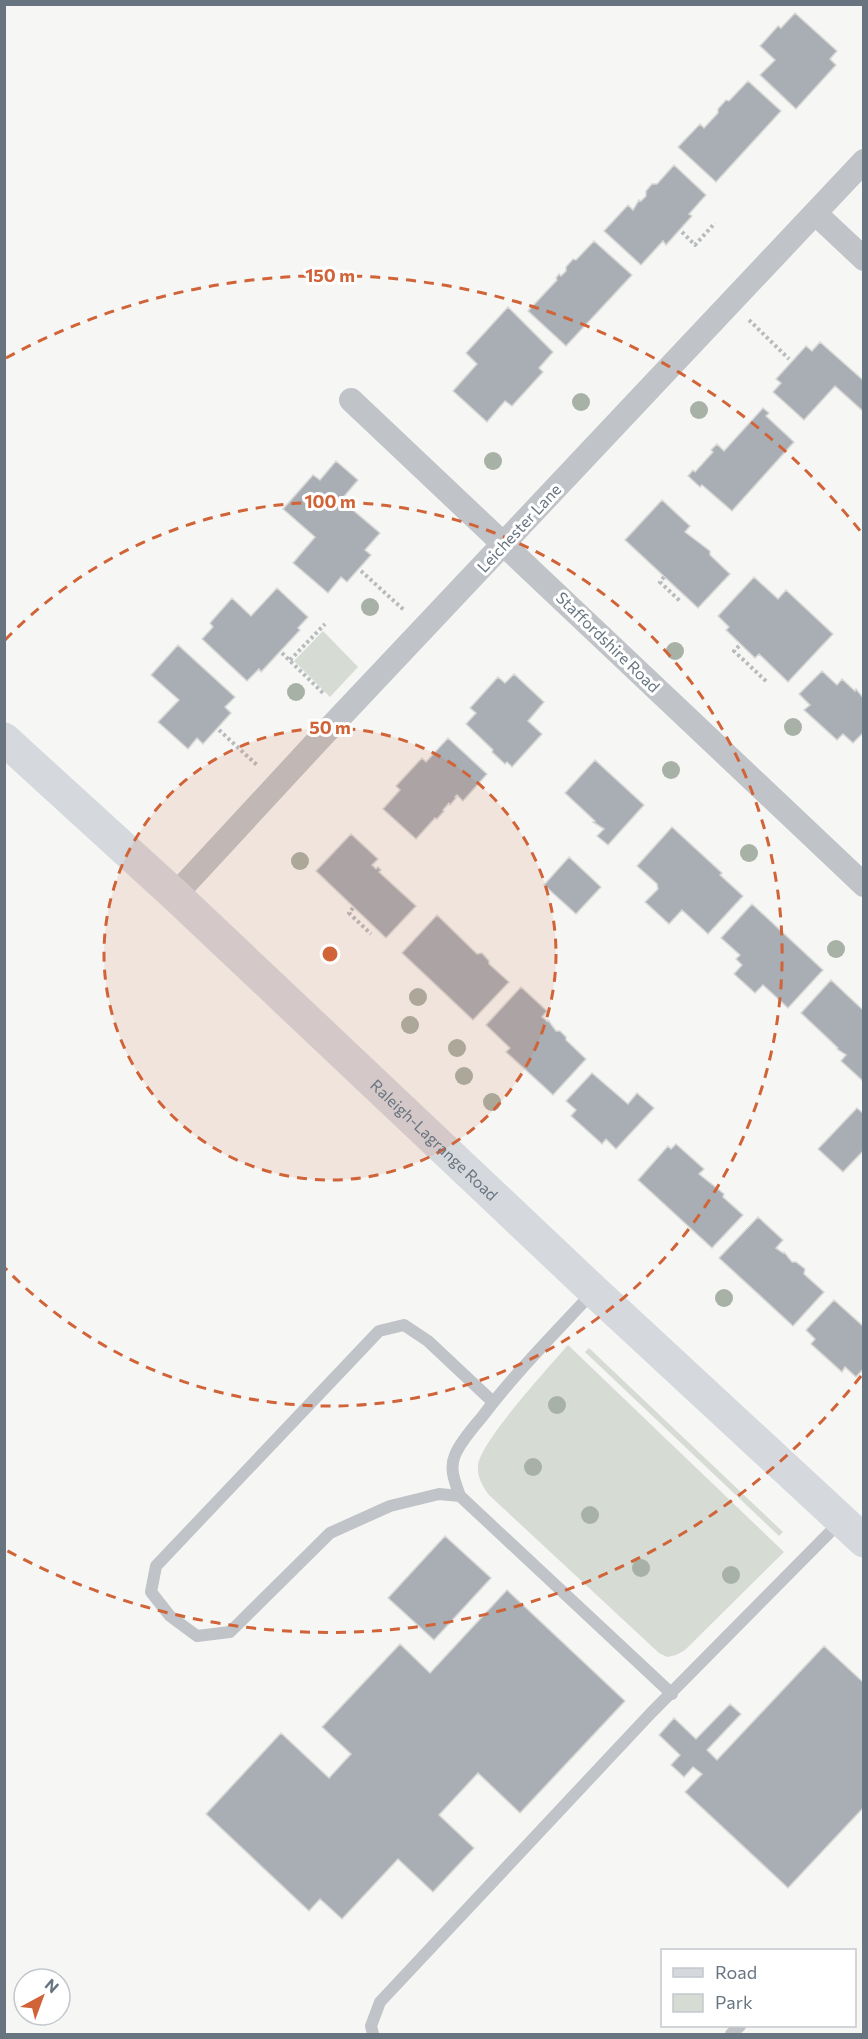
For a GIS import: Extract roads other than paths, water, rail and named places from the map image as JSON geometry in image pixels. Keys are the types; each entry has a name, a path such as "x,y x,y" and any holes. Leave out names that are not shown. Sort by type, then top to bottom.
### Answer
{"main road":[{"name":"Raleigh-Lagrange Road","path":"4,739 176,895 594,1291 852,1531"}],"street":[{"name":"Leichester Lane","path":"176,895 324,734 864,161"},
{"path":"815,213 864,259"},
{"name":"Staffordshire Road","path":"351,400 864,885"}],"lane":[{"path":"594,1291 493,1402 463,1441 455,1456 452,1467 453,1477 460,1496 672,1694"},
{"path":"460,1496 439,1494 390,1506 330,1533 230,1632 197,1636 170,1616 151,1592 156,1566 379,1332 404,1325 428,1341 493,1402"},
{"path":"374,2034 371,2026 380,2002 594,1773 672,1694 852,1531"}]}
